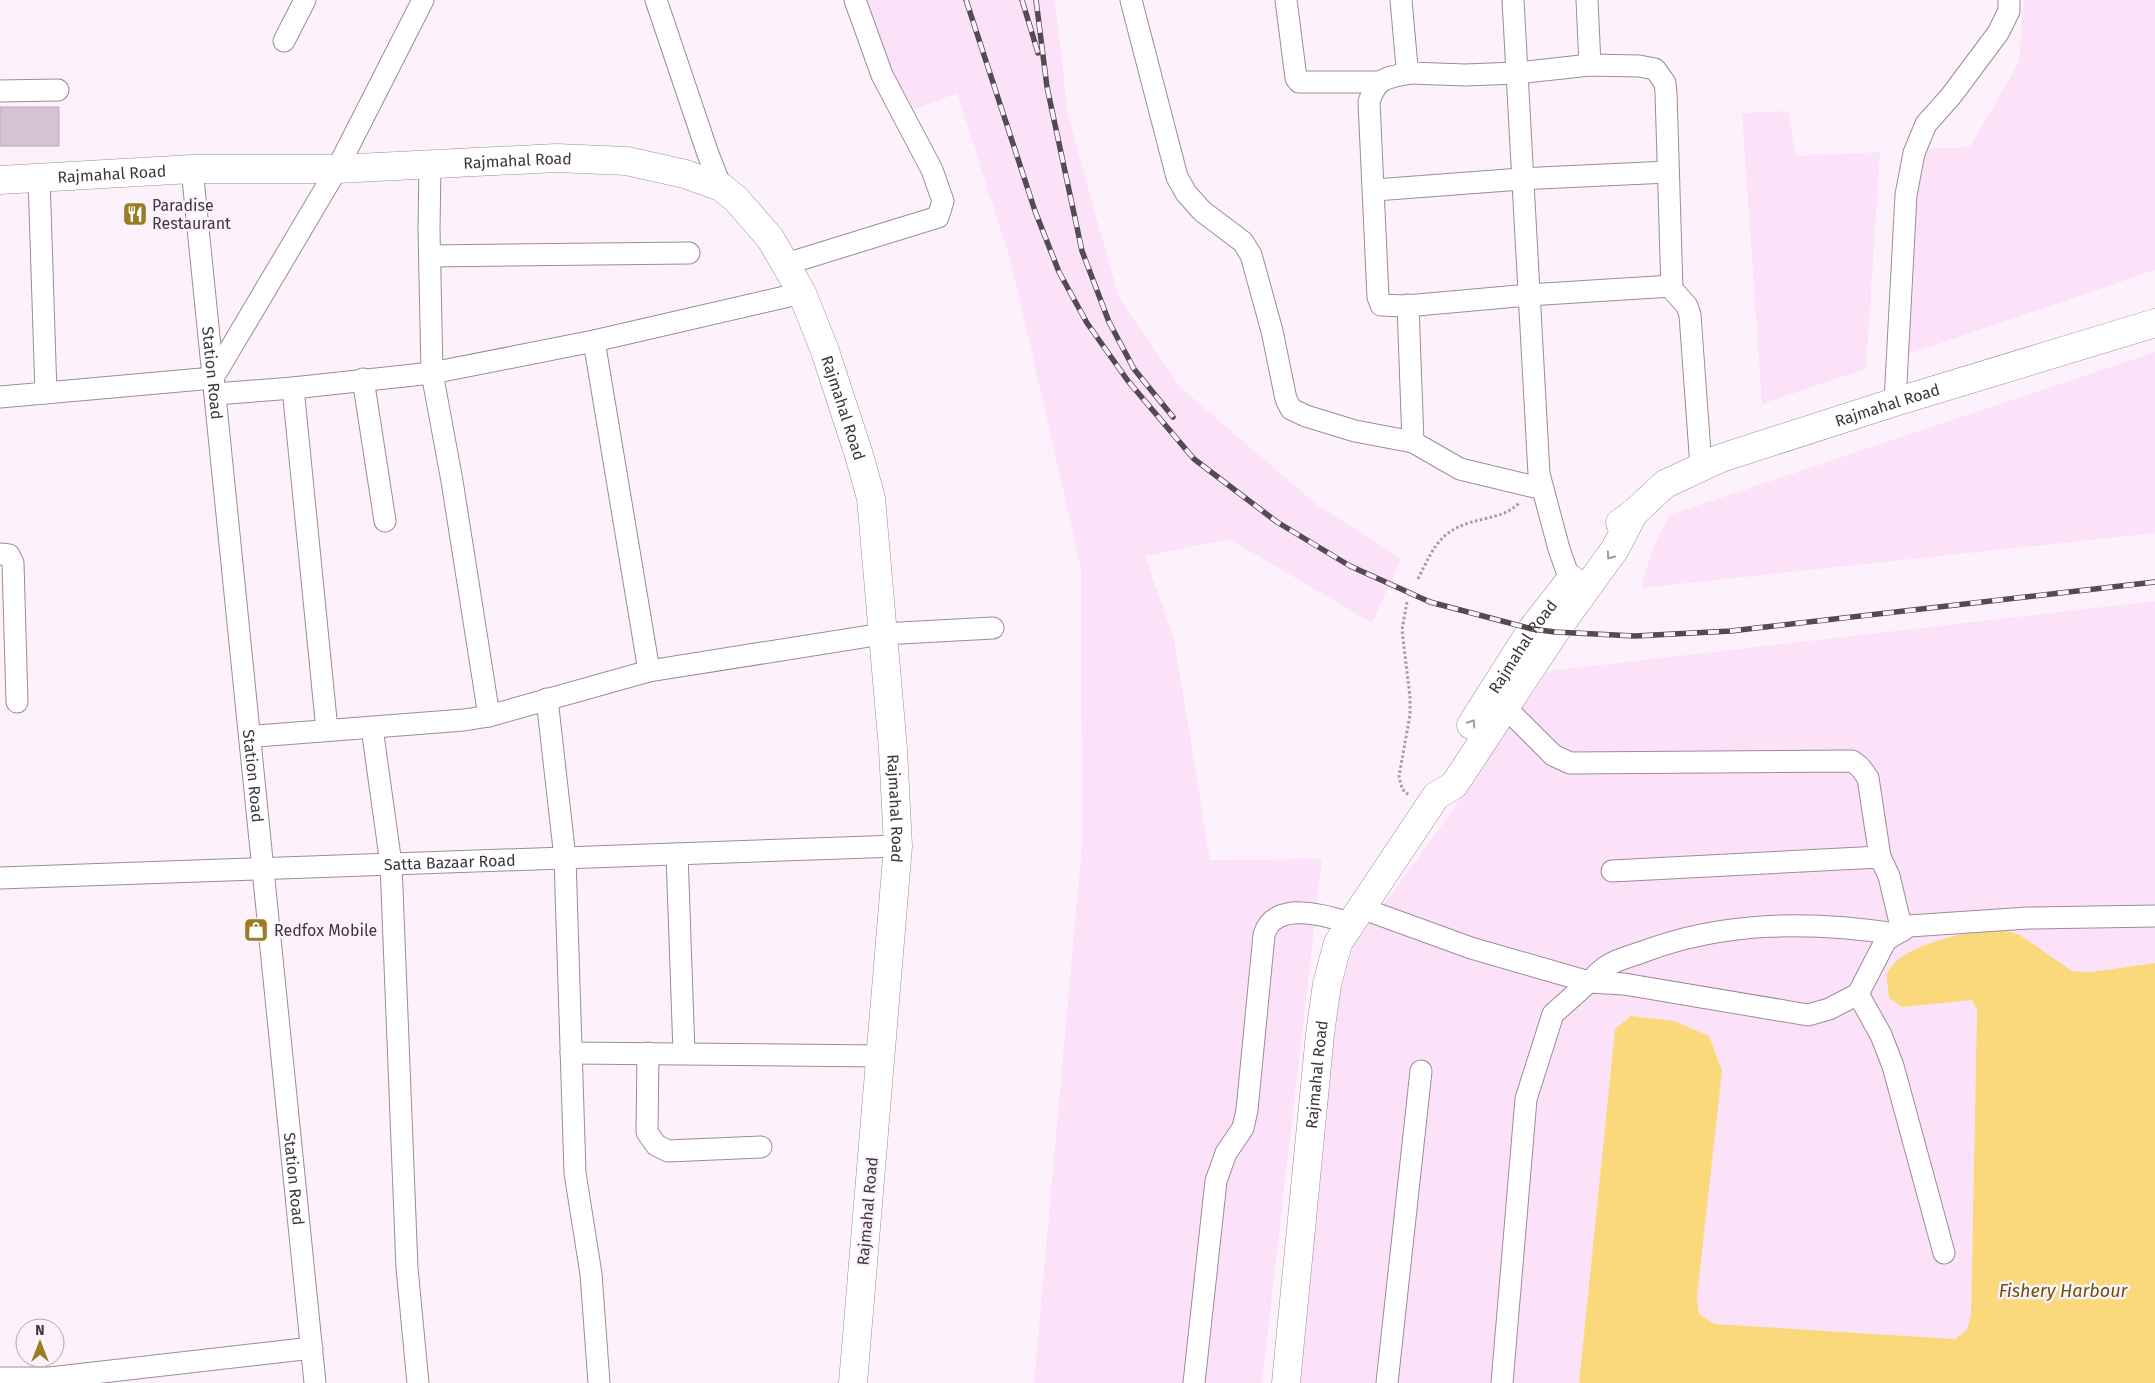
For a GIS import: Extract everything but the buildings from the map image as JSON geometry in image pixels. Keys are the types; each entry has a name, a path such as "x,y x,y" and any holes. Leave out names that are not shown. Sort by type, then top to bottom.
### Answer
{"main road":[{"name":"Rajmahal Road","path":"0,180 192,169 337,169 557,158 627,161 685,174 721,187 736,199 770,238 802,293 825,351 859,455 870,498 893,749 898,846 852,1383"},
{"name":"Rajmahal Road","path":"1286,1383 1320,1034 1327,984 1338,943 1431,803 1438,776 1532,629 1602,536 1634,513 1665,484 1721,458 1895,402 2155,323"},
{"name":"Rajmahal Road","path":"1431,803 1454,785 1555,632 1615,549 1634,513"}],"street":[{"path":"284,41 305,0"},
{"path":"214,386 337,169 423,0"},
{"path":"656,0 721,187"},
{"path":"786,264 938,217 940,210 942,201 932,170 882,75 855,0"},
{"path":"1131,0 1177,177 1186,193 1202,211 1243,242 1251,255 1272,331 1286,399 1291,409 1306,416 1355,431 1413,442 1460,469 1537,488"},
{"path":"1286,0 1296,78 1299,82 1379,82"},
{"path":"1402,0 1407,67 1410,73"},
{"path":"1513,0 1538,474 1537,488 1570,580"},
{"path":"1587,0 1590,66"},
{"path":"1895,402 1906,195 1914,153 1926,124 1951,96 1998,33 2009,11 2009,0"},
{"path":"1672,286 1408,305 1381,305 1378,297 1375,190 1369,102 1373,90 1382,79 1410,73 1465,75 1517,73 1590,66 1639,66 1655,69 1661,75 1666,93 1672,286 1675,293 1687,306 1690,315 1701,468"},
{"path":"0,91 58,90"},
{"path":"430,163 432,373 452,481 489,716"},
{"name":"Station Road","path":"192,169 315,1383"},
{"path":"1375,190 1522,179 1668,172"},
{"path":"39,178 46,393"},
{"path":"430,256 689,253"},
{"path":"0,397 46,393 214,386 293,388 432,373 594,341 802,293"},
{"path":"1408,305 1413,442"},
{"path":"594,341 649,672"},
{"path":"363,379 385,521"},
{"path":"293,388 327,730"},
{"path":"0,554 9,555 13,563 16,702"},
{"path":"250,738 489,716 649,672 882,634 992,628"},
{"path":"548,699 564,858 575,1173 591,1274 599,1383"},
{"path":"1505,707 1553,755 1570,763 1852,761 1860,767 1868,778 1880,857 1889,876 1899,933"},
{"path":"372,728 391,864 407,1268 418,1383"},
{"name":"Satta Bazaar Road","path":"0,878 263,867 898,846"},
{"path":"677,854 684,1053"},
{"path":"1612,871 1880,857"},
{"path":"1194,1383 1216,1182 1226,1153 1243,1128 1247,1110 1264,935 1266,924 1274,919 1288,914 1311,912 1356,916 1589,982 1624,984 1808,1015 1830,1009 1861,988 1886,940 1909,926 2028,918 2155,916"},
{"path":"1502,1383 1526,1099 1553,1014 1604,968 1663,944 1692,936 1737,928 1802,924 1899,933"},
{"path":"1861,988 1893,1066 1944,1253"},
{"path":"571,1053 880,1056"},
{"path":"648,1053 647,1132 656,1146 668,1151 762,1147"},
{"path":"1386,1383 1421,1071"},
{"path":"0,1378 50,1378 312,1348"}],"path":[{"path":"1418,579 1433,547 1451,529 1472,521 1498,516 1514,509 1537,488"},
{"path":"1407,602 1402,630 1410,697 1410,715 1399,776 1402,789 1431,803"}],"shaded area":[{"path":"863,0 1055,0 1068,115 1119,298 1180,387 1316,504 1401,559 1372,623 1229,539 1145,556 1174,639 1210,860 1322,859 1262,1383 1034,1383 1082,844 1081,568 1011,262 957,93 905,113"},
{"path":"2024,0 2155,0 2155,270 1906,355 1921,149 1970,147 2019,62"},
{"path":"1788,111 1796,156 1880,152 1866,369 1762,404 1742,113"},
{"path":"2155,352 2155,533 1641,588 1653,548 1669,515"},
{"path":"2155,601 2155,963 2091,972 2072,971 2020,935 1960,1000 1972,1000 1977,1010 1971,1314 1967,1330 1955,1339 1715,1324 1699,1314 1697,1297 1615,1029 1579,1383 1298,1383 1336,1007 1353,946 1447,818 1548,671"}],"water":[{"name":"Fishery Harbour","path":"1996,928 2020,935 2072,971 2091,972 2155,963 2155,1383 1579,1383 1615,1029 1631,1016 1674,1021 1709,1036 1722,1071 1697,1297 1699,1314 1715,1324 1955,1339 1967,1330 1971,1314 1977,1010 1972,1000 1902,1007 1889,998 1887,975 1893,965 1918,948 1952,937"}],"railway":[{"path":"966,0 1035,211 1059,272 1087,323 1128,381 1194,459 1277,522 1350,566 1430,602 1532,629 1635,636 1731,631 2155,582"},
{"path":"1022,0 1038,53"},
{"path":"1036,0 1047,87 1082,251 1109,322 1134,369 1173,417"}],"place":[{"name":"Paradise Restaurant","path":"135,214"},
{"name":"Redfox Mobile","path":"256,930"}]}
